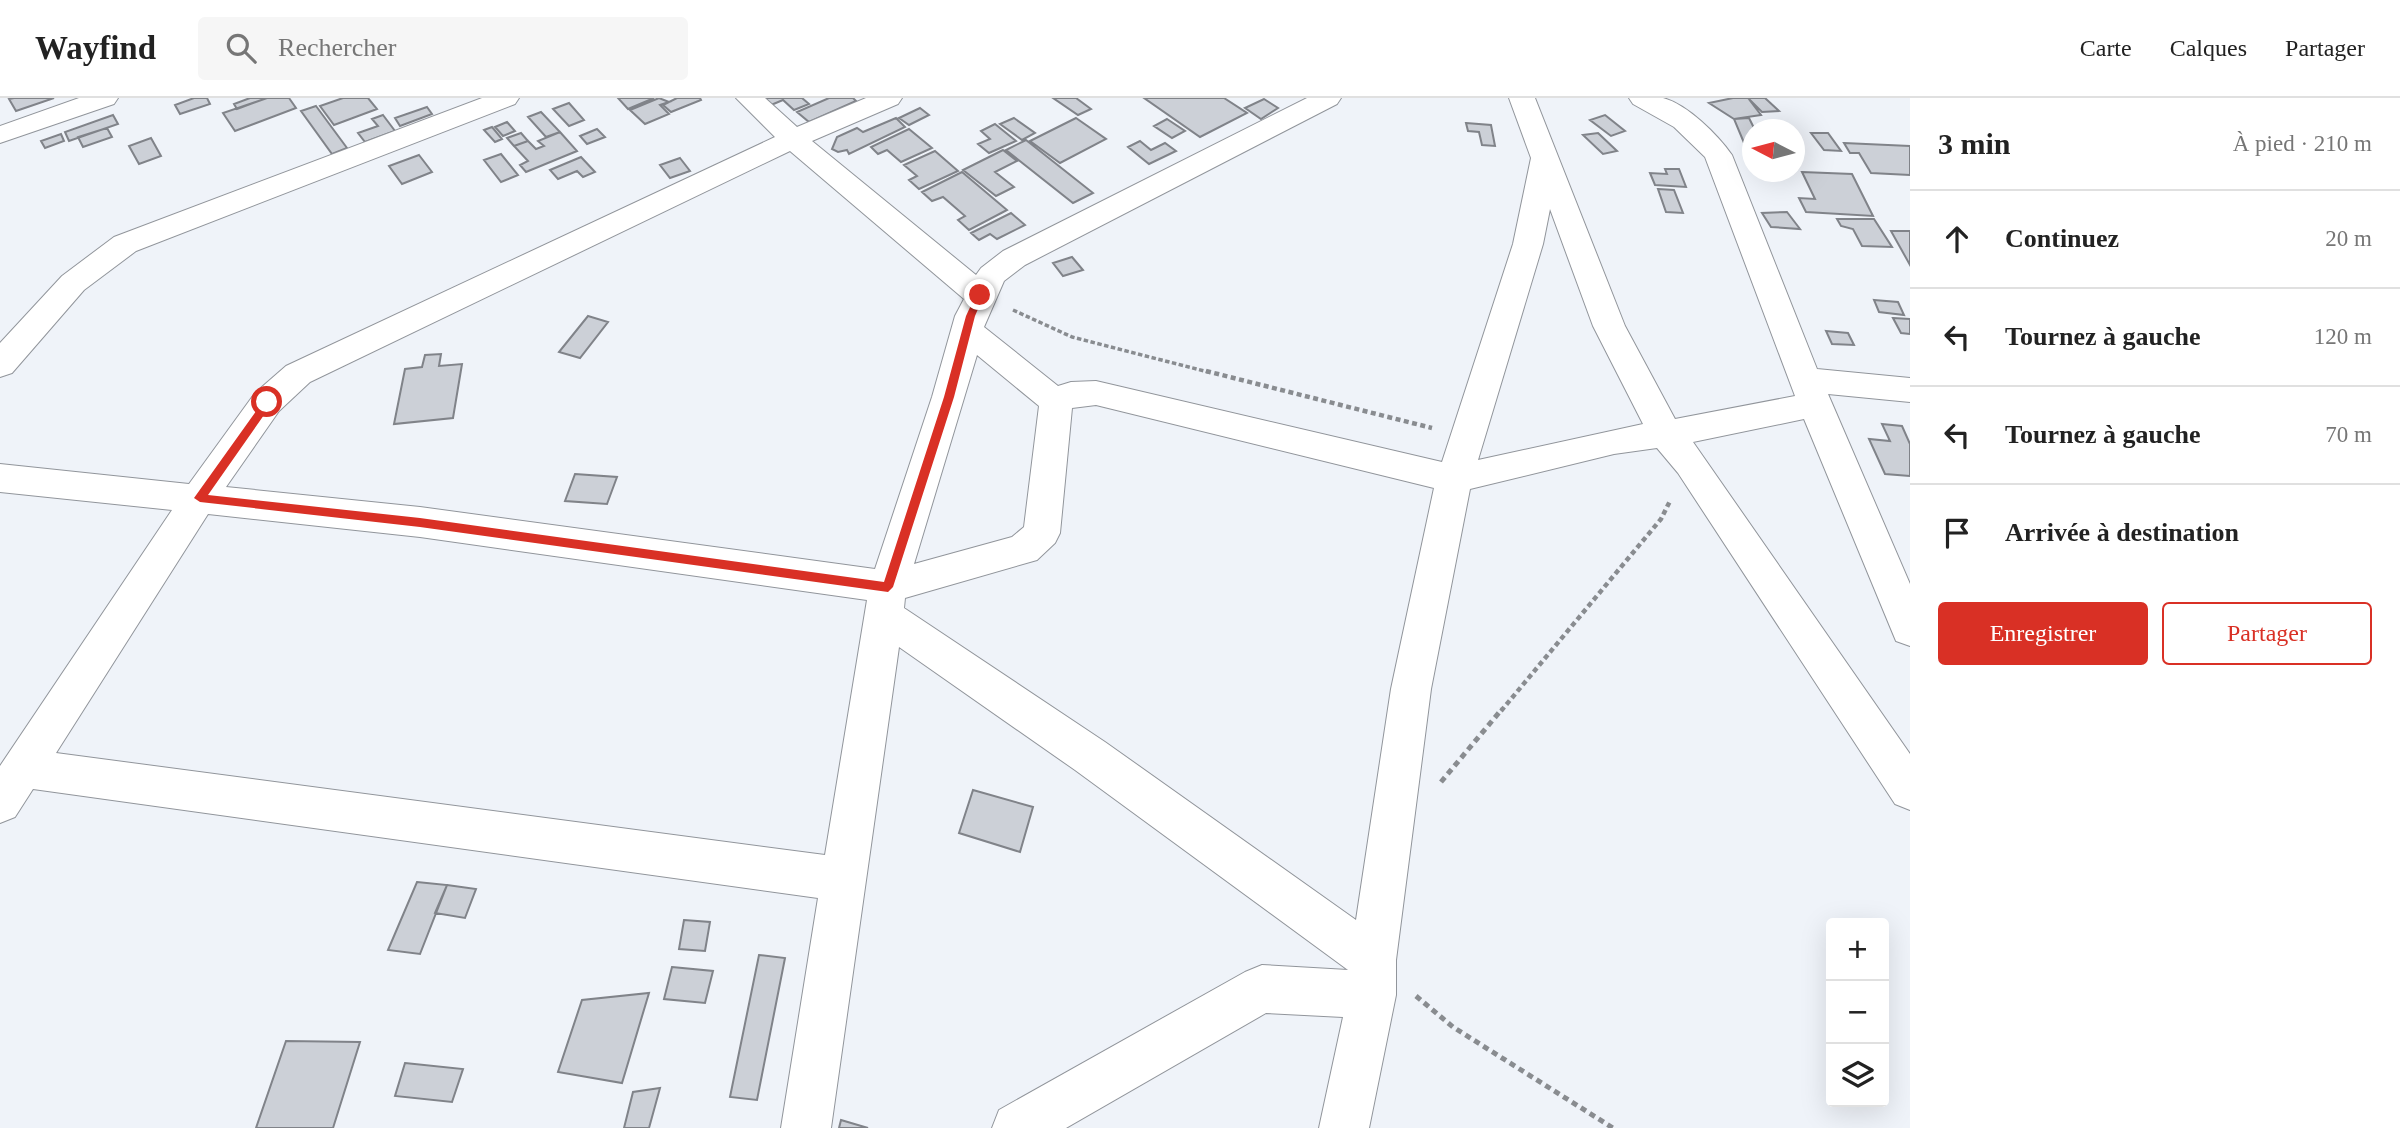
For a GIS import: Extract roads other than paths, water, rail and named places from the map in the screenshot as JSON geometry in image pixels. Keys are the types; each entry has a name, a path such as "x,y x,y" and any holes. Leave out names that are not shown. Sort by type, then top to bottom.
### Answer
{"street":[{"path":"0,135 105,98"},
{"path":"0,365 89,266 125,244 506,98"},
{"path":"748,98 973,312 1056,402 1042,533 1024,549 885,601"},
{"path":"0,803 200,498 267,402 298,374 793,139 888,98"},
{"path":"806,1128 885,601 973,312 992,275 1014,258 1328,98"},
{"path":"1522,98 1609,326 1665,433 1690,463 1910,790"},
{"path":"1642,98 1670,112 1703,134 1718,155 1810,392 1910,629"},
{"path":"1344,1128 1372,978 1411,690 1454,479 1528,244 1545,158"},
{"path":"1056,402 1071,394 1096,393 1454,479 1614,441 1665,433 1810,392 1910,390"},
{"path":"0,478 420,522 885,601 1090,756 1372,978"},
{"path":"23,768 845,880"},
{"path":"1017,1128 1262,989 1372,978"}]}
